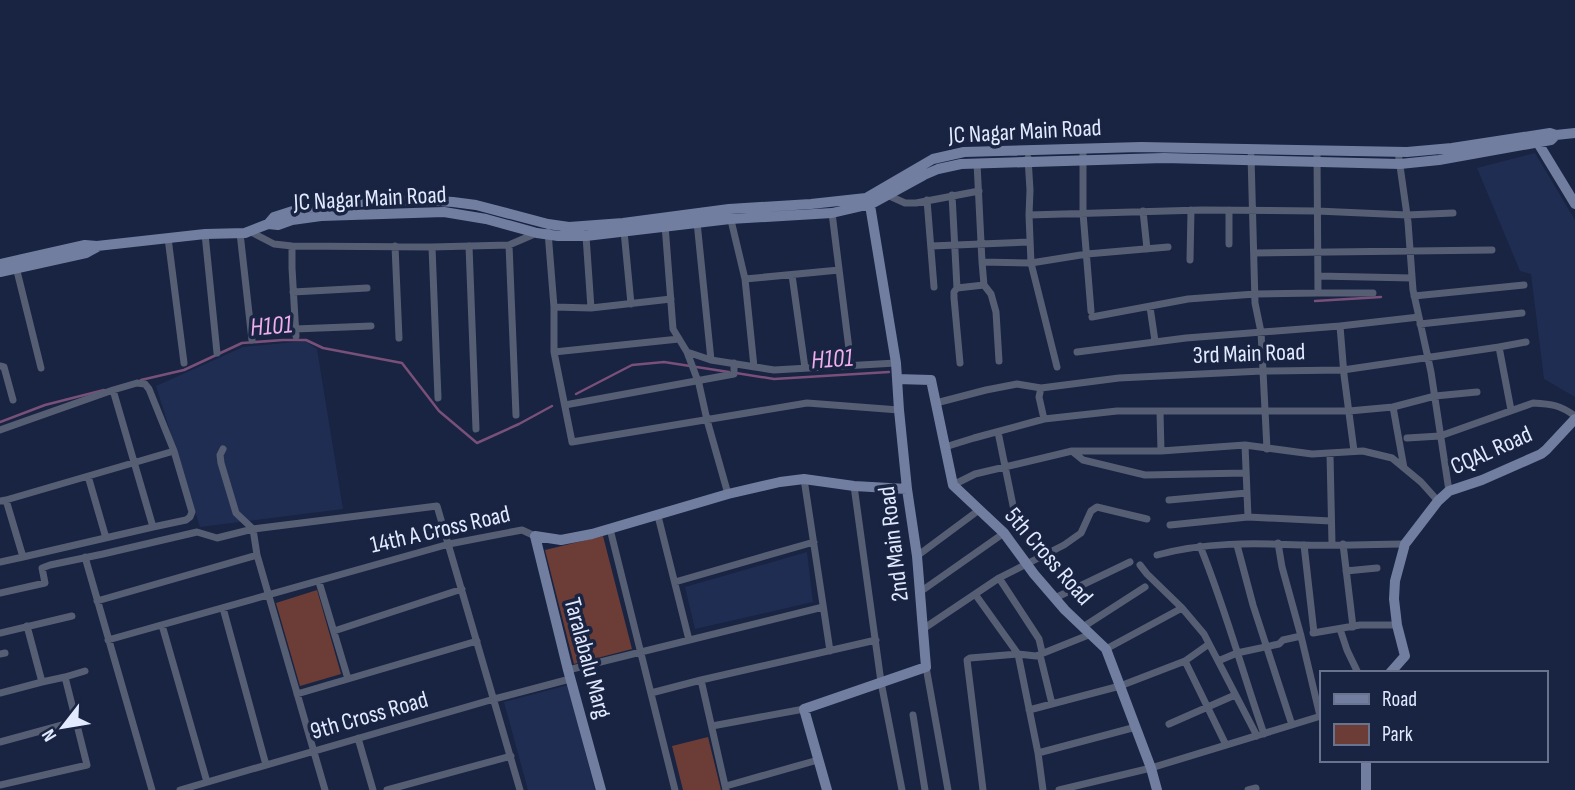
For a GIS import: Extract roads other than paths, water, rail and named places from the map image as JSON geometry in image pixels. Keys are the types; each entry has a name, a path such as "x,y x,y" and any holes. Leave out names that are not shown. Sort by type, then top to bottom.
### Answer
{"main road":[{"name":"JC Nagar Main Road","path":"1317,156 1400,164 1536,139 1552,140 1556,135 1575,132"},
{"path":"1536,139 1575,204"},
{"name":"JC Nagar Main Road","path":"544,230 623,223 697,222 730,214 832,213 870,200 926,163 945,155 964,152 1183,147 1252,155"},
{"name":"JC Nagar Main Road","path":"884,192 938,169 961,164 1454,152"},
{"name":"JC Nagar Main Road","path":"245,232 268,223 278,225 321,216 443,212 586,236 665,222 811,204 870,200"},
{"name":"2nd Main Road","path":"870,200 896,363 898,410 917,556 926,667"},
{"path":"0,272 16,264 85,245 245,232"},
{"path":"0,264 16,264"},
{"path":"897,379 931,380 953,485"},
{"name":"CQAL Road","path":"1392,671 1405,656 1394,599 1395,581 1405,544 1449,491 1482,480 1541,454 1575,418"},
{"name":"14th A Cross Road","path":"535,536 561,540 780,482 804,479 854,486 907,489"},
{"name":"5th Cross Road","path":"953,485 1004,533 1065,610 1107,649 1157,790"},
{"name":"Taralabalu Marg","path":"535,536 601,790"},
{"path":"827,790 804,709 926,667"},
{"path":"1366,762 1366,790"}],"street":[{"path":"1083,148 1083,213 1092,314 1188,299 1255,293 1373,293"},
{"path":"1027,150 1031,262 1057,368"},
{"path":"1398,152 1414,296 1427,356 1449,491"},
{"path":"1252,155 1255,293 1261,332 1267,449"},
{"path":"1317,156 1318,293"},
{"path":"977,163 984,285 991,294 996,312 999,361"},
{"path":"884,192 905,203 916,203 979,191"},
{"path":"952,195 957,288 954,298 960,363"},
{"path":"927,200 934,287"},
{"path":"1029,215 1191,210 1407,215 1453,213"},
{"path":"1190,260 1191,210"},
{"path":"1229,210 1229,244"},
{"path":"1143,211 1147,249"},
{"path":"832,213 850,365"},
{"path":"730,214 745,279 754,367"},
{"path":"665,222 673,329 687,352 698,382 728,495"},
{"path":"697,222 711,360"},
{"path":"252,340 245,232 274,244 292,246 432,247 509,245 544,230 554,307 554,352 572,442 807,403 898,410"},
{"path":"624,231 631,304"},
{"path":"205,234 217,353"},
{"path":"586,236 591,308"},
{"path":"168,238 184,363"},
{"path":"931,246 1030,242"},
{"path":"509,245 516,415"},
{"path":"292,246 296,332 370,326"},
{"path":"396,246 399,338"},
{"path":"470,246 476,429"},
{"path":"432,247 438,398"},
{"path":"982,262 1031,262 1168,247"},
{"path":"1254,253 1492,250"},
{"path":"16,264 41,368"},
{"path":"745,279 839,270"},
{"path":"792,275 804,368"},
{"path":"1318,276 1412,278"},
{"path":"957,288 984,285"},
{"path":"1414,296 1524,285"},
{"path":"293,292 367,288"},
{"path":"554,307 591,308 671,299"},
{"path":"1150,307 1155,341"},
{"path":"1077,352 1155,341 1522,313"},
{"path":"1340,326 1354,451"},
{"path":"554,352 679,338"},
{"name":"3rd Main Road","path":"936,403 1017,384 1041,388 1119,378 1343,370 1526,342"},
{"path":"1499,347 1511,410"},
{"path":"687,352 711,360 775,370 896,363"},
{"path":"565,405 734,374 734,363"},
{"path":"0,366 4,367 13,400"},
{"path":"0,430 113,390 137,383 145,384 174,451 192,512 186,520 0,562"},
{"path":"1041,388 1039,397 1044,419"},
{"path":"113,390 153,527"},
{"path":"945,447 1044,419 1117,411 1349,411 1393,407 1434,396 1477,392"},
{"path":"1407,438 1440,436 1533,403 1562,407 1575,418"},
{"path":"1393,407 1404,469"},
{"path":"1160,411 1161,451"},
{"path":"998,432 1017,525"},
{"path":"953,485 975,474 1072,451 1161,451 1245,445 1312,454 1363,451 1392,458 1421,482 1438,501"},
{"path":"1245,445 1248,517"},
{"path":"223,449 220,455 221,463 236,513 253,529 257,555 325,790"},
{"path":"23,556 3,501 174,451"},
{"path":"1072,451 1083,460 1145,475 1246,473"},
{"path":"1330,454 1332,544"},
{"path":"88,476 106,538"},
{"path":"804,479 830,650"},
{"path":"854,486 881,682 902,790"},
{"path":"1168,500 1247,493"},
{"path":"0,593 45,583 42,568 197,532 217,538 253,529 438,506 520,790"},
{"path":"923,629 999,578 1081,534 1094,508 1147,519"},
{"path":"917,556 979,510"},
{"path":"658,516 689,640"},
{"path":"1170,525 1248,517 1331,521"},
{"path":"610,529 675,790"},
{"name":"14th A Cross Road","path":"108,640 449,544 522,530 535,536"},
{"path":"920,592 1004,533"},
{"path":"675,582 814,542"},
{"path":"82,543 152,790"},
{"path":"1157,555 1200,546 1278,543 1405,544"},
{"path":"1278,543 1320,712"},
{"path":"1343,544 1353,627"},
{"path":"1237,545 1253,605 1292,725"},
{"path":"1304,545 1314,633 1353,627 1397,625"},
{"path":"1200,546 1237,653 1260,735"},
{"path":"97,601 257,555"},
{"path":"1055,598 1130,562"},
{"path":"1140,565 1204,634 1235,695 1260,735"},
{"path":"1346,571 1377,568"},
{"path":"999,578 1039,639 1042,652 1040,655 1052,705"},
{"path":"319,582 348,679"},
{"path":"983,790 967,660 1018,654 1040,655 1087,630 1145,587"},
{"path":"334,631 462,589"},
{"path":"975,594 1018,654 1043,790"},
{"name":"9th Cross Road","path":"180,790 494,698 640,652 824,607"},
{"path":"223,608 266,765"},
{"path":"1107,649 1182,608"},
{"path":"0,633 72,616"},
{"path":"162,625 207,782"},
{"path":"27,626 42,682"},
{"path":"1340,629 1357,671"},
{"path":"1218,661 1237,653 1301,636"},
{"path":"651,693 876,640"},
{"path":"297,694 477,641"},
{"path":"1029,710 1120,686 1185,661 1209,644"},
{"path":"1185,661 1226,745"},
{"path":"926,667 948,790"},
{"path":"0,693 85,671"},
{"path":"0,785 87,765 65,677"},
{"path":"701,680 726,788 818,760"},
{"path":"1169,724 1235,695"},
{"path":"712,726 804,709"},
{"path":"913,715 925,790"},
{"path":"1059,790 1151,768 1320,716"},
{"path":"0,742 77,721"},
{"path":"1038,753 1136,727"},
{"path":"358,738 373,790"},
{"path":"387,790 510,757"},
{"path":"1100,780 1102,790"}],"waterway":[{"name":"H101","path":"1315,301 1381,297"},
{"name":"H101","path":"141,380 184,370 242,343 306,340 323,348 402,363 439,411 477,443 552,406"},
{"name":"H101","path":"576,394 632,365 664,362 729,372"},
{"name":"H101","path":"736,373 774,379 889,372"},
{"name":"H101","path":"0,422 45,405 104,390"}]}
